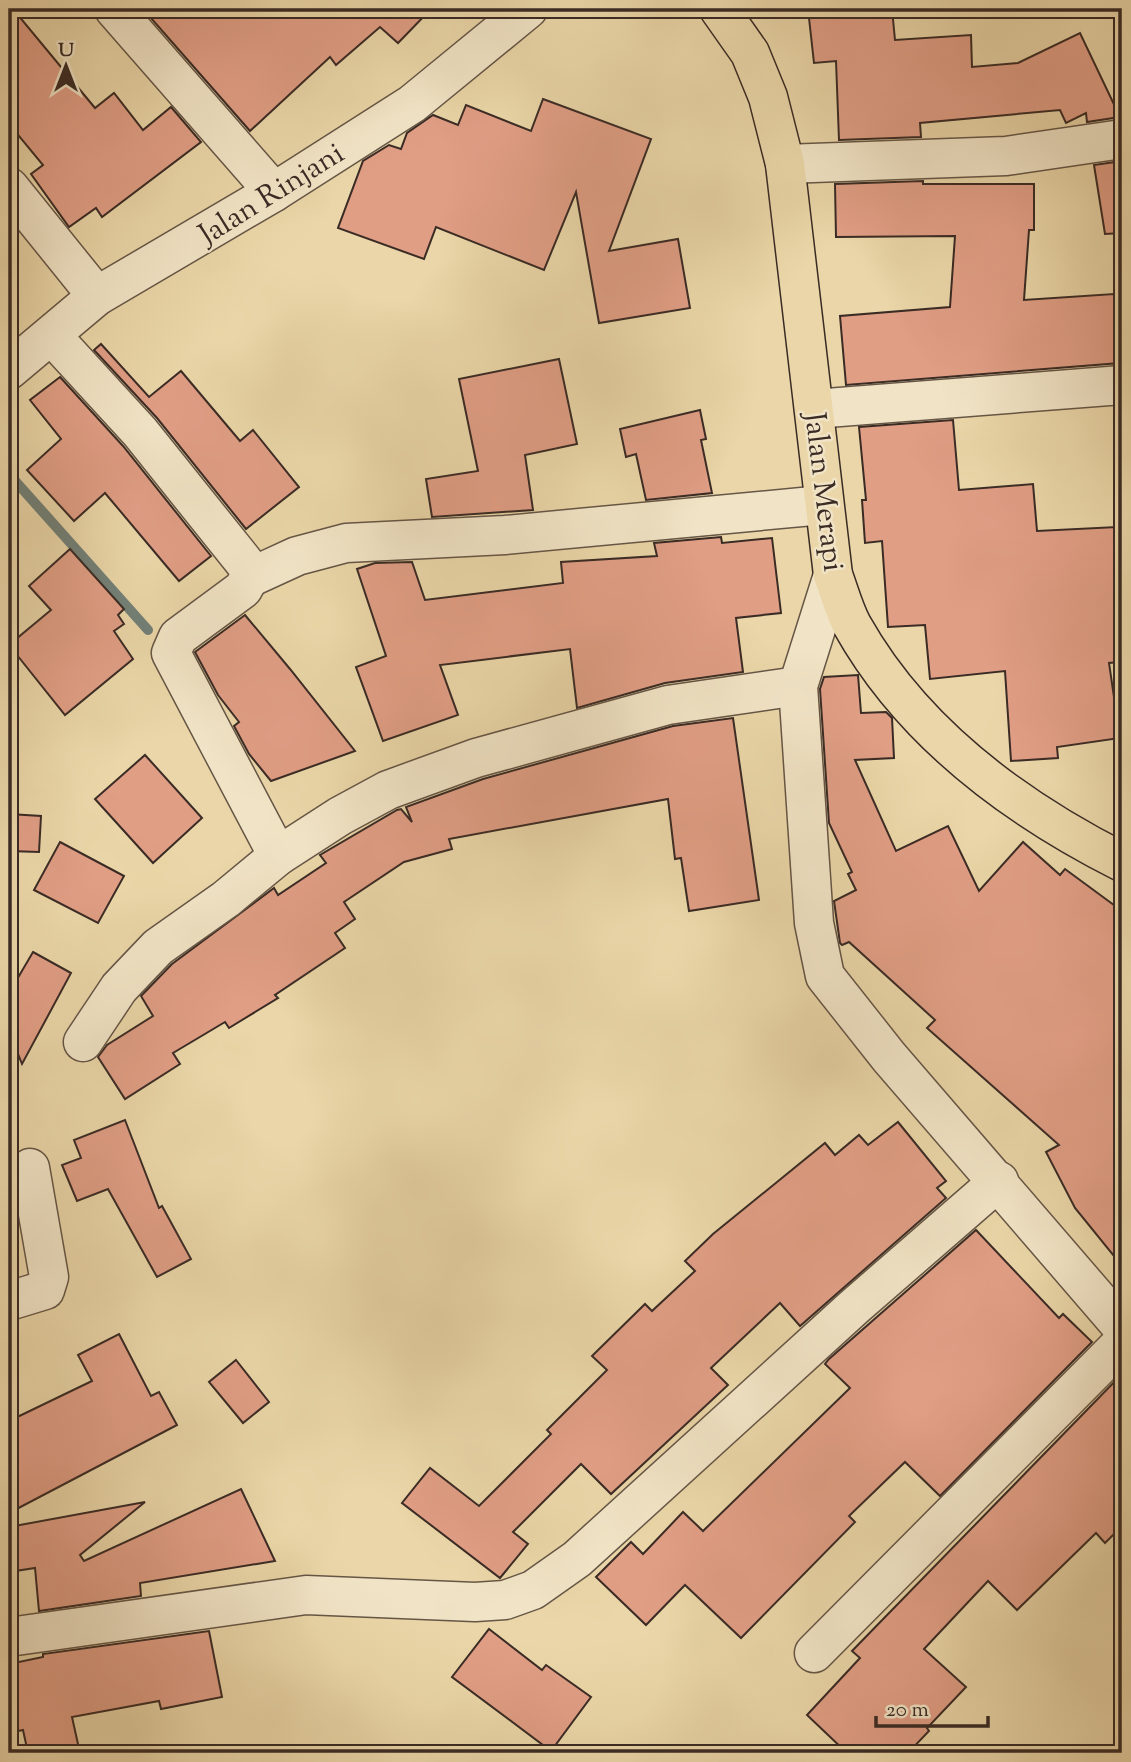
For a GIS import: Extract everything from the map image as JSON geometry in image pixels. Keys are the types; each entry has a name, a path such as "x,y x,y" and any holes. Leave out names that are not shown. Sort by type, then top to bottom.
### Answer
{"main road":[{"name":"Jalan Merapi","path":"719,9 750,53 768,97 785,164 823,505 833,575 850,622 873,658 925,722 981,773 1040,818 1122,862"}],"street":[{"path":"114,9 274,192"},
{"name":"Jalan Rinjani","path":"9,370 97,296 274,192 412,104 528,9"},
{"path":"785,164 1006,156 1122,139"},
{"path":"9,187 97,296"},
{"path":"52,336 141,432 246,562 249,578"},
{"path":"814,409 1122,385"},
{"path":"278,856 171,653 178,637 243,589 249,578 297,556 346,543 505,535 823,505"},
{"path":"833,575 799,686 814,923 825,976 889,1057 999,1181 1122,1327"},
{"path":"83,1042 119,988 158,947 226,899 278,856 340,816 388,790 476,758 668,705 799,686"},
{"path":"9,1301 45,1290 49,1277 30,1168"},
{"path":"9,1637 306,1595 475,1602 505,1600 533,1590 578,1559 854,1307 999,1181"},
{"path":"814,1653 1122,1343"}],"building":[{"path":"9,9 13,9 95,108 114,93 143,130 171,107 201,142 102,217 96,208 69,227 31,174 43,165 9,124"},
{"path":"143,9 431,9 398,43 380,27 336,65 330,57 250,131"},
{"path":"808,9 892,9 895,40 971,35 972,67 1018,63 1080,33 1120,117 1087,122 1086,113 1066,123 1060,110 920,123 921,137 839,140 836,61 814,63"},
{"path":"543,99 651,139 609,251 678,239 690,308 599,323 576,192 544,270 436,227 424,259 338,228 363,161 389,145 401,149 407,133 433,115 458,125 466,105 531,131"},
{"path":"1122,161 1122,233 1105,234 1094,165"},
{"path":"923,181 923,184 1034,184 1034,230 1029,230 1024,300 1114,294 1120,363 846,385 840,316 950,307 955,236 836,237 835,184"},
{"path":"101,344 149,397 181,371 240,441 253,430 299,487 246,529 157,418 94,350"},
{"path":"559,359 577,444 525,455 533,510 432,517 426,479 478,471 459,379"},
{"path":"60,377 123,446 211,556 179,581 105,493 74,521 27,470 61,439 30,400"},
{"path":"700,410 706,439 701,440 712,493 646,500 636,454 626,457 620,429"},
{"path":"953,420 959,490 1033,484 1037,531 1117,527 1119,577 1114,577 1120,662 1109,663 1120,738 1057,747 1058,758 1011,761 1005,671 930,679 925,625 888,627 882,541 865,543 862,500 866,500 859,427"},
{"path":"721,537 722,543 772,538 781,613 736,618 743,672 665,683 577,708 570,649 440,665 458,715 383,741 356,667 386,656 357,569 375,563 412,562 425,600 563,583 561,562 657,556 654,543"},
{"path":"70,549 124,609 118,615 124,624 114,631 133,659 65,715 9,645 51,610 29,586"},
{"path":"245,615 355,751 271,781 249,754 234,726 239,722 218,695 195,652"},
{"path":"858,675 861,713 886,712 892,718 894,758 855,760 896,851 948,826 979,891 1023,842 1060,875 1065,869 1122,911 1122,1266 1075,1208 1046,1152 1059,1145 927,1028 935,1020 849,942 842,945 840,943 834,901 856,890 848,874 852,872 829,823 820,689 824,677"},
{"path":"733,718 759,900 689,911 681,858 675,859 668,799 449,839 452,849 404,862 344,902 355,919 335,933 345,948 275,995 278,998 229,1028 225,1022 173,1053 180,1064 125,1099 98,1057 107,1045 153,1016 141,996 172,964 274,888 278,895 326,863 320,855 397,810 401,809 412,822 406,807 483,779 673,726"},
{"path":"145,755 202,818 153,863 95,799"},
{"path":"9,814 41,816 39,852 9,851"},
{"path":"60,842 124,876 98,923 34,890"},
{"path":"33,952 71,973 22,1064 9,1031 9,993"},
{"path":"125,1120 159,1208 162,1206 191,1259 157,1277 108,1189 77,1201 62,1165 81,1158 74,1140"},
{"path":"898,1122 946,1181 937,1188 946,1198 800,1326 780,1303 711,1368 728,1385 611,1494 581,1464 513,1532 528,1544 500,1578 402,1503 430,1468 479,1506 551,1434 547,1430 607,1370 592,1356 645,1304 652,1311 695,1271 685,1261 713,1234 825,1143 835,1155 859,1135 868,1145"},
{"path":"976,1230 1059,1318 1063,1314 1092,1342 940,1496 905,1462 849,1516 855,1522 741,1638 685,1585 646,1625 596,1577 631,1542 643,1554 683,1512 703,1531 850,1388 825,1364 829,1359"},
{"path":"119,1334 151,1396 159,1392 177,1425 9,1513 9,1421 92,1381 78,1355"},
{"path":"236,1360 269,1402 243,1423 209,1382"},
{"path":"1122,1374 1122,1526 1105,1543 1096,1533 1017,1610 988,1581 924,1649 966,1687 927,1728 929,1731 908,1753 847,1753 807,1715 860,1658 852,1651"},
{"path":"241,1489 275,1561 140,1583 141,1596 39,1611 35,1568 9,1572 9,1527 145,1502 80,1555 84,1561"},
{"path":"489,1629 542,1670 546,1665 591,1697 551,1751 452,1677"},
{"path":"209,1631 222,1697 161,1709 159,1701 72,1717 80,1753 28,1753 23,1730 9,1733 9,1664 43,1657 43,1654"}],"waterway":[{"path":"9,474 148,630"}]}
